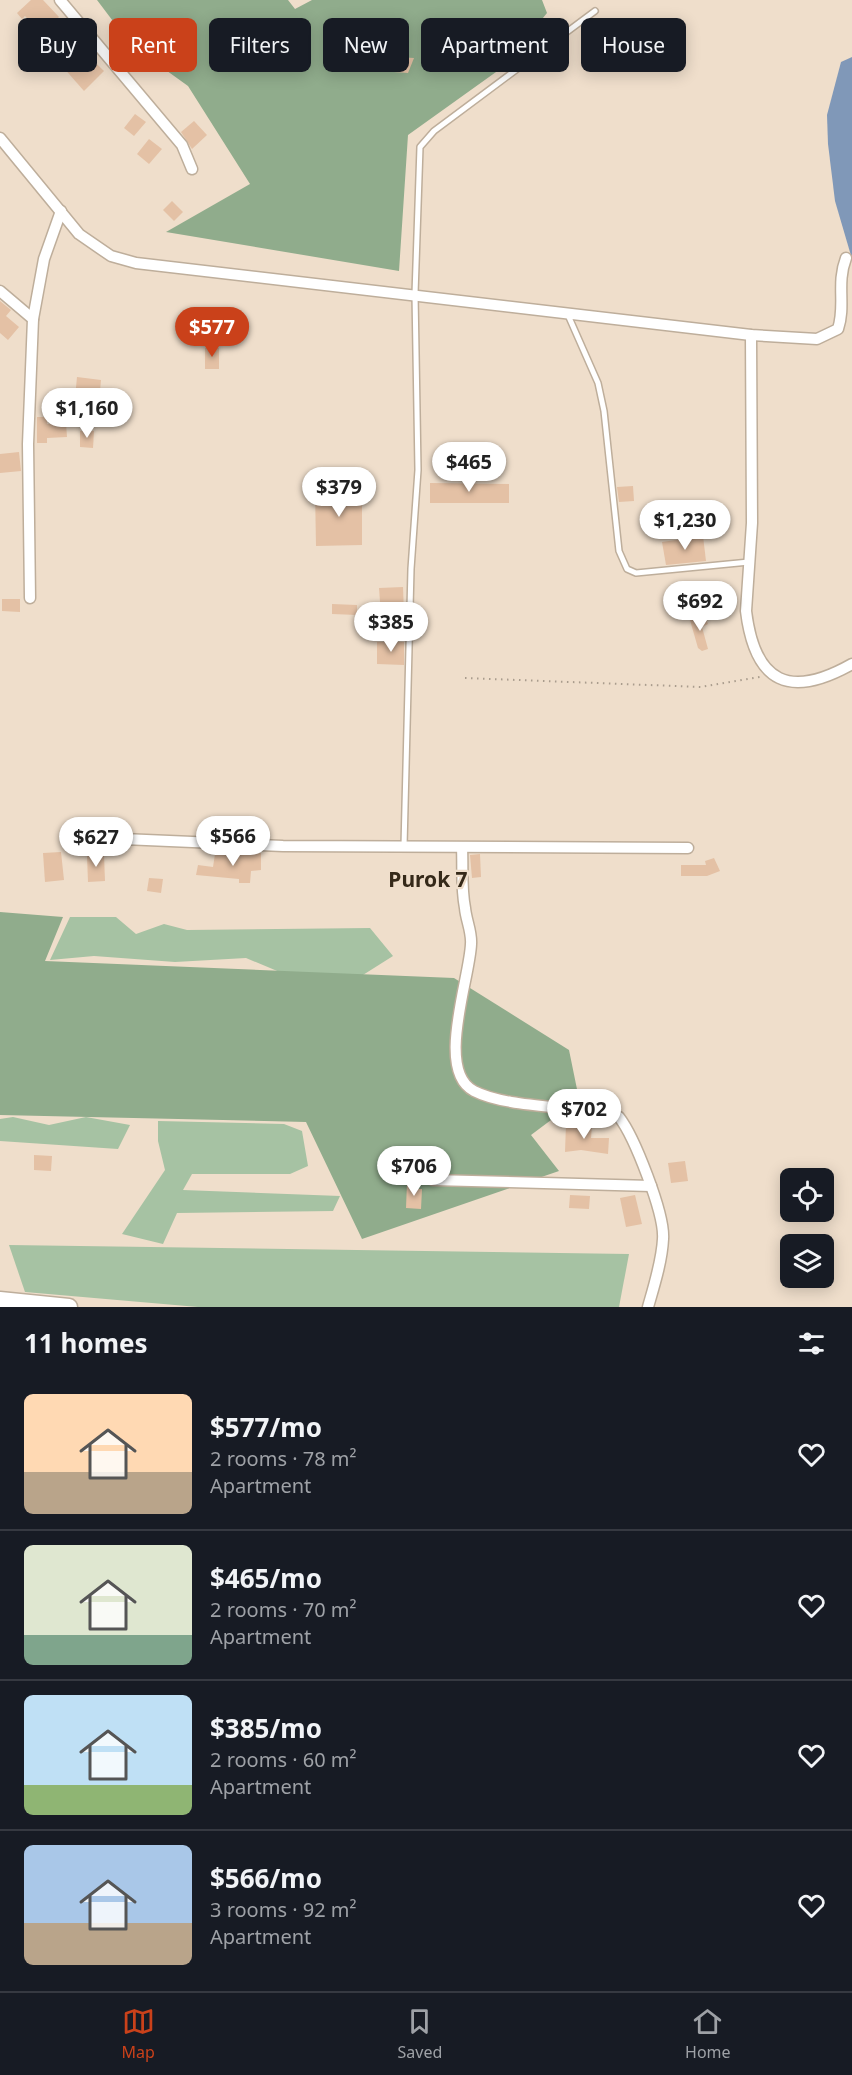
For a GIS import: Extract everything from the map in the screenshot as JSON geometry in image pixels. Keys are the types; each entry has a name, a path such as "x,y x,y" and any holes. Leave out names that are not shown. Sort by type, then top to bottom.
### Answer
{"main road":[{"path":"0,1300 69,1307"}],"street":[{"path":"60,0 182,145 192,169"},
{"path":"0,138 79,234 94,247 111,256 136,263 751,335 817,339 838,329 842,317 840,280 846,258"},
{"path":"30,598 28,444 33,319 44,259 61,211"},
{"path":"0,291 33,319"},
{"path":"751,335 752,523 748,626 762,665 771,674 792,683 813,682 852,664"},
{"path":"77,837 283,846 688,848"},
{"path":"462,848 463,895 471,940 459,1009 457,1069 462,1082 474,1091 495,1098 619,1117 625,1124 651,1186 662,1220 664,1238 648,1307"},
{"path":"433,1180 651,1186"}],"lane":[{"path":"404,846 411,569 418,470 415,294 418,158 425,140 595,11"},
{"path":"567,313 592,366 600,392 616,535 623,563 627,569 636,573 749,562"}],"path":[{"path":"465,678 701,687 740,682 771,674"}],"green space":[{"path":"97,0 288,0 295,9 312,0 542,0 547,13 543,18 421,18 421,72 496,72 408,135 399,271 166,232 250,184 188,86 169,72 197,72 197,18 111,18"},
{"path":"0,912 63,917 45,961 454,978 569,1050 579,1099 531,1135 559,1171 362,1239 306,1122 0,1115"},
{"path":"70,917 116,917 136,934 164,924 187,930 370,928 393,956 355,980 282,973 246,958 175,962 94,956 50,960"},
{"path":"13,1117 49,1125 86,1117 130,1125 118,1149 0,1141 0,1119"},
{"path":"158,1121 284,1124 302,1131 308,1166 290,1174 192,1174 183,1190 340,1196 333,1211 177,1213 163,1244 122,1234 165,1170 158,1141"},
{"path":"9,1245 629,1254 619,1307 198,1307 25,1292"}],"water":[{"path":"852,57 852,259 835,201 827,115 841,62"}],"building":[{"path":"31,0 43,0 59,17 27,18 25,16 21,18 17,13"},
{"path":"409,58 414,58 409,70"},
{"path":"97,64 104,71 84,91 67,72 97,72"},
{"path":"135,114 146,122 134,136 124,128"},
{"path":"194,121 207,135 192,149 181,132"},
{"path":"149,139 162,149 149,164 137,154"},
{"path":"172,201 183,212 174,221 163,210"},
{"path":"0,301 11,310 6,316 19,327 8,340 0,333"},
{"path":"205,348 219,348 219,369 205,369"},
{"path":"77,377 101,380 98,413 67,410 68,397 75,398"},
{"path":"37,417 48,417 47,424 66,423 67,437 47,438 47,443 37,443"},
{"path":"80,431 94,431 93,448 80,447"},
{"path":"19,452 21,471 0,473 0,454"},
{"path":"430,483 509,484 509,503 430,503"},
{"path":"633,486 634,501 619,502 617,487"},
{"path":"362,490 362,545 316,546 315,491"},
{"path":"703,536 706,561 666,565 662,542"},
{"path":"403,587 404,614 381,615 379,588"},
{"path":"2,599 20,599 20,612 2,611"},
{"path":"332,604 357,605 357,615 332,614"},
{"path":"704,615 708,624 702,627 708,649 702,651 698,648 690,620"},
{"path":"377,642 404,642 404,665 377,664"},
{"path":"61,852 64,880 45,882 43,853"},
{"path":"243,852 261,853 261,870 251,871 250,883 239,883 239,879 196,875 198,865 213,867 215,854 243,855"},
{"path":"480,854 481,877 472,878 470,855"},
{"path":"104,855 105,881 88,882 87,856"},
{"path":"714,858 720,871 707,876 681,876 681,865 706,865 705,861"},
{"path":"149,878 163,879 161,893 147,891"},
{"path":"566,1124 592,1125 591,1138 609,1138 608,1154 581,1150 565,1152"},
{"path":"34,1155 52,1156 51,1171 34,1170"},
{"path":"685,1161 688,1181 671,1183 668,1163"},
{"path":"407,1183 417,1183 417,1189 422,1189 421,1209 406,1208"},
{"path":"570,1195 590,1196 589,1209 569,1208"},
{"path":"635,1195 642,1224 626,1227 620,1198"}],"district":[{"name":"Purok 7","path":"428,879"}]}
